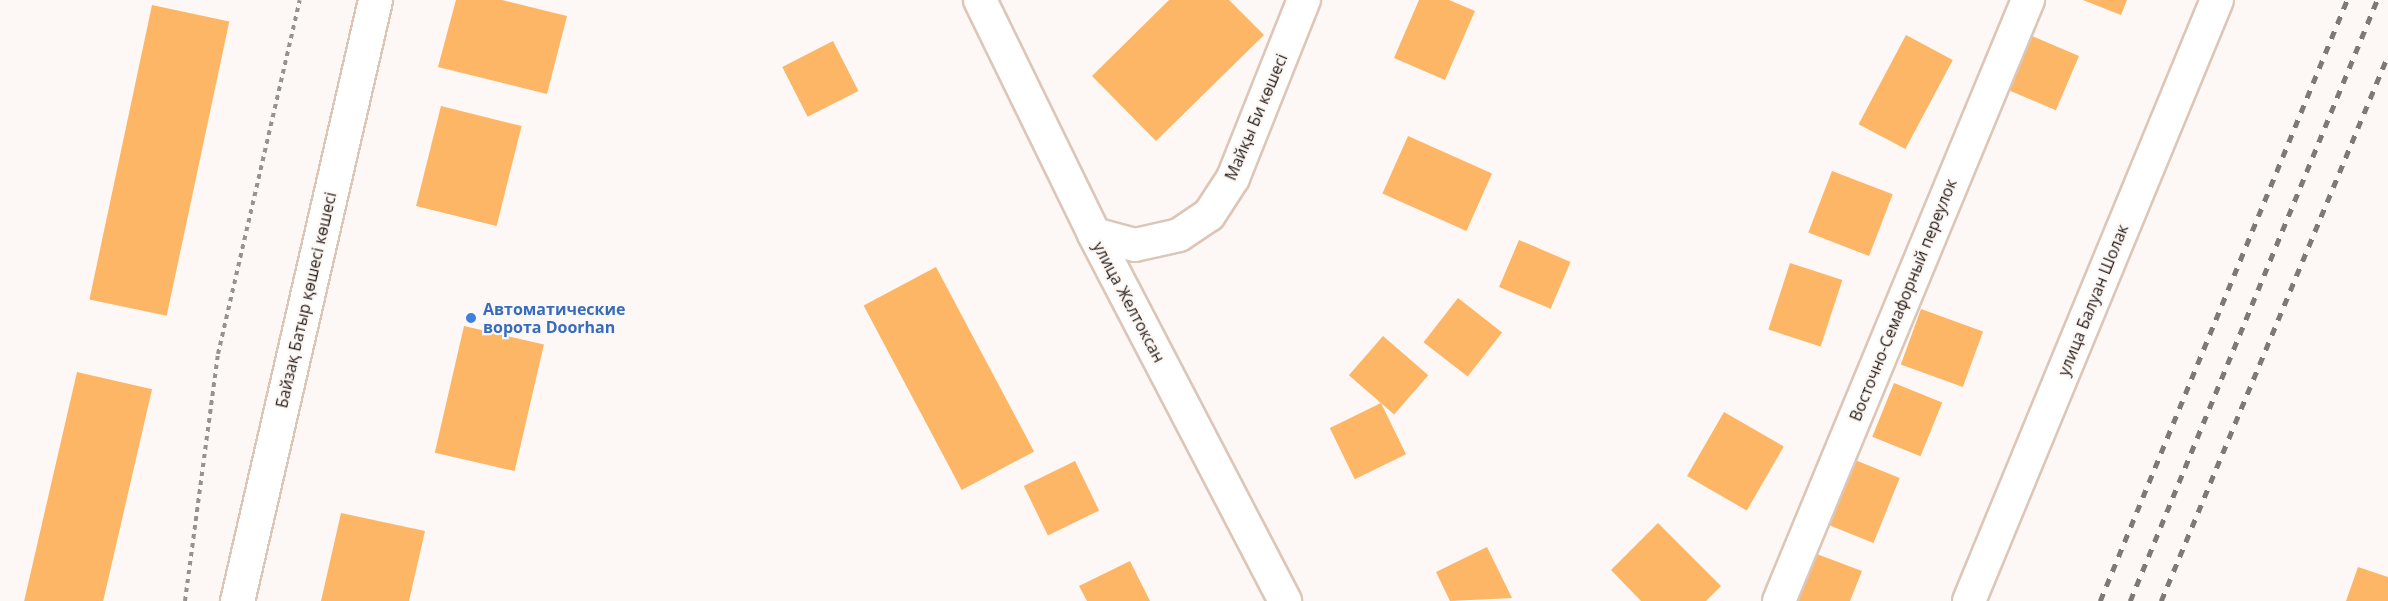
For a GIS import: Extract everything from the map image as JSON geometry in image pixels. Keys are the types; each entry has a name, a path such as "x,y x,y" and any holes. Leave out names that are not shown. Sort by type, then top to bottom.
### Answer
{"main road":[{"name":"Байзақ Батыр қөшесі көшесі","path":"237,601 375,0"}],"street":[{"name":"улица Желтоксан","path":"980,0 1094,234 1286,601"},
{"name":"Майқы Би көшесі","path":"1094,234 1135,245 1179,235 1209,215 1233,178 1305,0"},
{"name":"Восточно-Семафорный переулок","path":"1779,601 2028,0"},
{"name":"улица Балуан Шолак","path":"1969,601 2217,0"}],"path":[{"path":"185,601 218,354 300,0"}],"building":[{"path":"456,0 502,0 567,16 547,94 438,67"},
{"path":"1169,0 1229,0 1264,35 1156,141 1092,76"},
{"path":"1419,0 1449,0 1475,11 1445,80 1394,58"},
{"path":"2083,0 2127,0 2121,15"},
{"path":"152,5 229,21 167,316 89,299"},
{"path":"1906,35 1953,60 1905,149 1859,124"},
{"path":"2032,36 2079,56 2056,110 2009,90"},
{"path":"833,41 858,91 808,117 782,67"},
{"path":"441,106 522,126 497,226 416,206"},
{"path":"1408,136 1492,173 1466,231 1382,194"},
{"path":"1832,171 1893,194 1869,256 1808,233"},
{"path":"1519,240 1571,262 1551,309 1499,287"},
{"path":"1790,263 1842,280 1821,347 1768,330"},
{"path":"936,267 1034,452 962,490 864,305"},
{"path":"1458,298 1502,332 1468,377 1424,342"},
{"path":"1921,309 1983,332 1963,387 1901,364"},
{"path":"464,326 544,344 515,471 435,453"},
{"path":"1383,336 1428,375 1394,415 1349,375"},
{"path":"77,372 152,389 103,601 24,601"},
{"path":"1894,383 1942,402 1920,456 1872,437"},
{"path":"1381,403 1406,454 1355,479 1330,428"},
{"path":"1724,412 1784,446 1747,511 1687,476"},
{"path":"1845,456 1900,478 1873,543 1819,521"},
{"path":"1075,461 1099,510 1048,535 1024,486"},
{"path":"341,513 425,531 409,601 321,601"},
{"path":"1658,523 1721,586 1706,601 1641,601 1611,570"},
{"path":"1487,547 1512,598 1450,601 1436,572"},
{"path":"1806,550 1862,571 1850,601 1786,601"},
{"path":"1130,561 1150,601 1087,601 1079,586"},
{"path":"2358,567 2388,577 2388,601 2346,601"}],"railway":[{"path":"2100,601 2347,0"},
{"path":"2130,601 2377,0"},
{"path":"2161,601 2388,55"}],"place":[{"name":"Автоматические ворота Doorhan","path":"471,318"}]}
